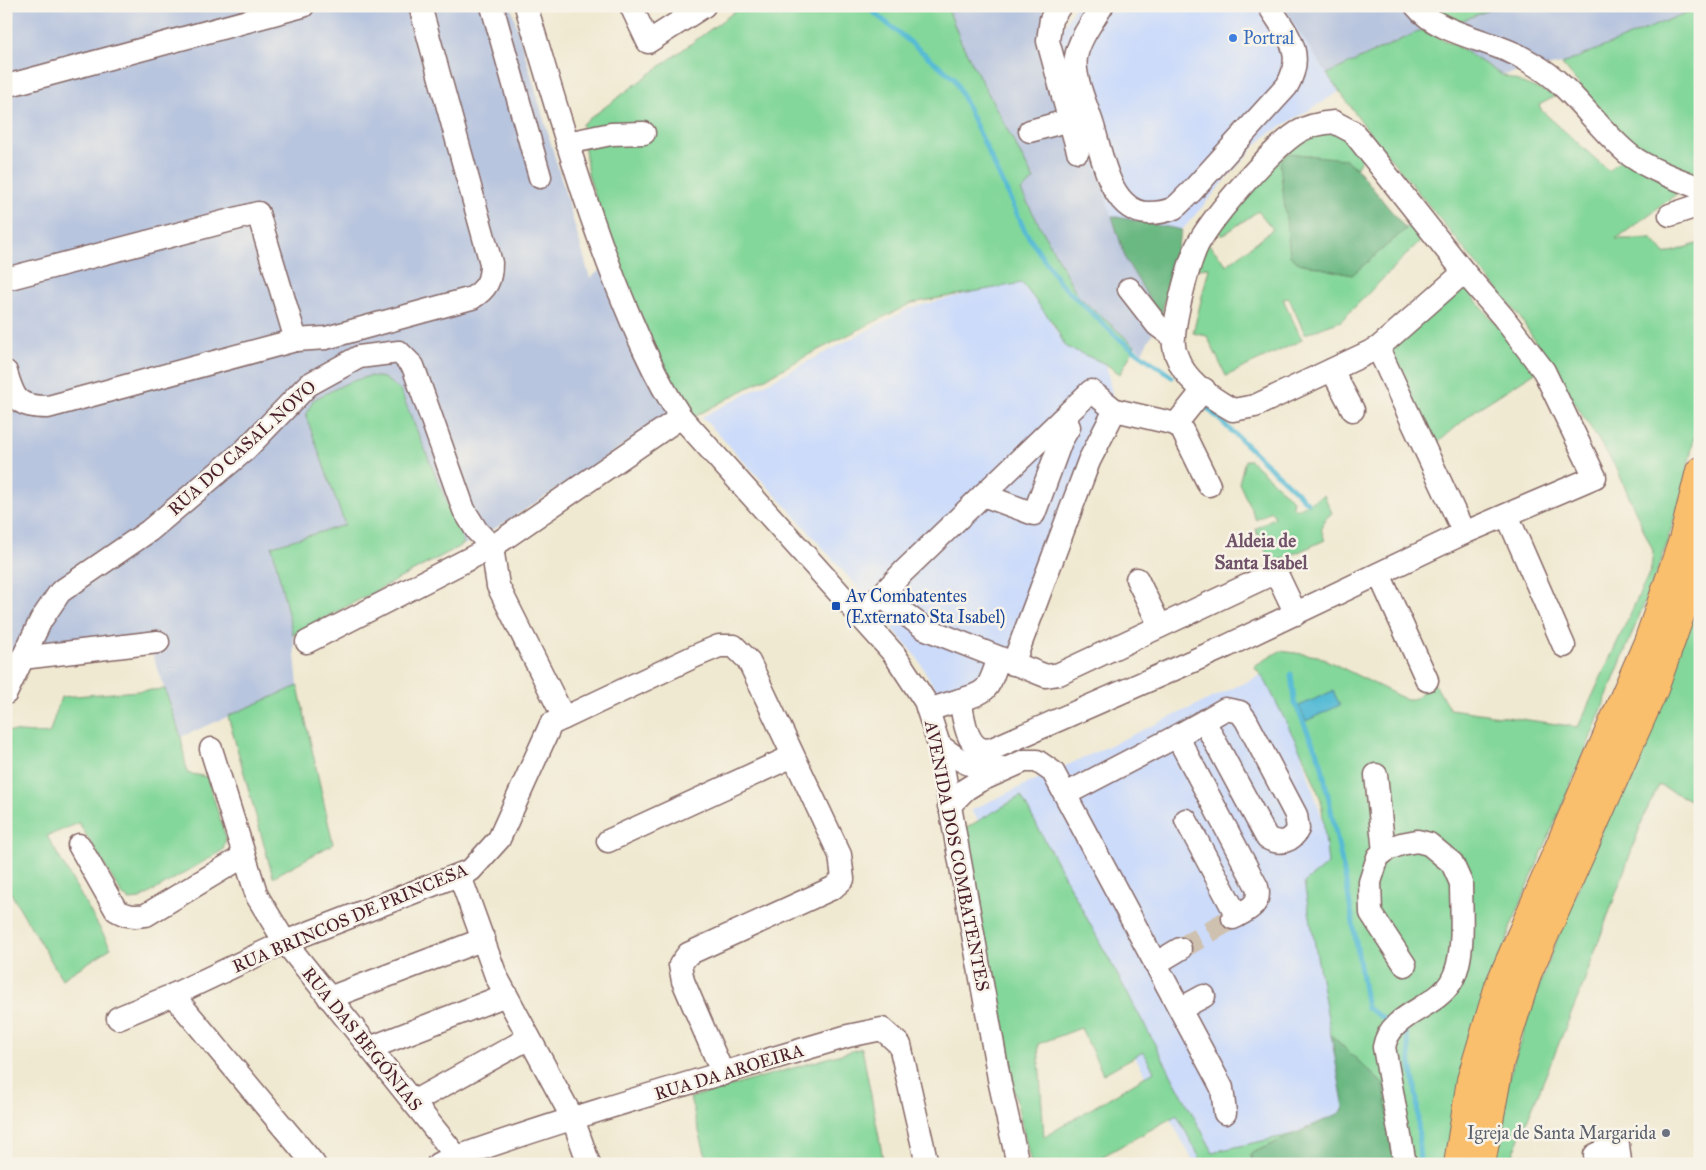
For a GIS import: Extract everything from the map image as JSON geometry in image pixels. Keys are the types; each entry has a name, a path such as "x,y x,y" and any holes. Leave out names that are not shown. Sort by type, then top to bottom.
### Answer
{"main road":[{"path":"1458,1164 1473,1071 1499,986 1648,642 1683,540 1700,471"},
{"path":"1481,1164 1492,1094 1500,1060 1528,972 1654,689 1700,559"}],"street":[{"path":"6,86 303,6"},
{"path":"407,6 427,32"},
{"path":"6,372 12,394 19,402 27,405 48,407 296,340 326,338 472,298 482,292 488,285 491,275 491,263 420,6"},
{"path":"492,6 540,177"},
{"name":"AVENIDA DOS COMBATENTES","path":"526,6 589,210 627,310 648,360 664,391 681,417 894,654 925,701 939,744 1000,1084 1018,1164"},
{"path":"631,6 648,42 704,6"},
{"path":"1060,6 1051,19 1048,41 1078,151"},
{"path":"1102,6 1080,44 1076,55 1077,74 1110,179 1120,198 1130,208 1143,213 1159,213 1174,208 1191,192 1287,86 1293,74 1295,50 1269,6"},
{"path":"1416,6 1424,17 1444,28 1473,36 1520,56 1555,79 1632,156 1670,176 1700,188"},
{"path":"1030,131 1070,120"},
{"path":"960,700 970,740 980,749 992,749 1227,646 1464,533 1595,477 1544,371 1503,317 1464,272 1352,132 1342,124 1323,123 1299,132 1279,147 1208,227 1198,244 1192,261 1174,337 1178,360 1191,379 1233,410 1247,409 1378,348 1464,272"},
{"path":"567,143 611,134 644,133"},
{"path":"1670,215 1700,205"},
{"path":"6,279 258,213 296,340"},
{"path":"1129,289 1157,325 1174,337"},
{"path":"1378,348 1464,533"},
{"name":"RUA DO CASAL NOVO","path":"6,693 41,620 60,592 149,531 244,450 308,385 359,358 399,352 413,366 464,510 477,531 492,546"},
{"path":"1332,370 1353,410"},
{"path":"1176,424 1204,389"},
{"path":"861,616 904,571 1091,391 1115,410 1176,424 1182,430 1209,484"},
{"path":"928,710 979,695 987,689 1006,661 1089,461 1115,410"},
{"path":"307,642 492,546 681,417"},
{"path":"983,495 1034,514 1046,480 1069,427 1061,420"},
{"path":"1012,467 1046,480"},
{"path":"1507,515 1564,646"},
{"path":"492,546 498,586 564,718"},
{"path":"881,596 924,628 1040,674 1053,676 1276,572 1296,614"},
{"path":"1379,574 1427,680"},
{"path":"1137,579 1160,626"},
{"path":"22,658 158,642"},
{"name":"RUA BRINCOS DE PRINCESA","path":"118,1018 173,995 285,942 460,876 470,870 500,839 551,724 693,656 719,646 734,646 748,660 793,756"},
{"path":"1066,794 1225,709 1240,712 1296,814 1298,829 1289,840 1281,843 1267,838 1204,721"},
{"path":"1177,736 1257,887 1258,899 1253,906 1235,917 1186,820"},
{"path":"939,744 958,759 976,768 1010,767"},
{"name":"RUA DAS BEGÓNIAS","path":"211,749 257,896 285,942 413,1102 448,1160"},
{"path":"608,841 793,756 840,856 843,879 833,888 688,954 680,965 683,981 723,1074"},
{"path":"949,806 966,789 1024,761 1037,761 1053,772 1222,1088 1225,1113"},
{"path":"1376,775 1384,852"},
{"path":"1405,965 1371,913 1370,882 1378,857 1401,844 1417,841 1429,844 1452,863 1461,883 1460,956 1450,984 1440,994 1394,1026 1385,1041 1384,1047 1405,1164"},
{"path":"79,845 116,910 124,915 136,917 146,915 244,856"},
{"path":"460,876 496,976 573,1119 589,1164"},
{"path":"329,998 484,940"},
{"path":"1156,964 1180,949"},
{"path":"173,995 314,1164"},
{"path":"370,1048 506,995"},
{"path":"1180,1009 1204,996"},
{"name":"RUA DA AROEIRA","path":"448,1160 573,1119 848,1036 882,1030 900,1045 927,1164"},
{"path":"413,1102 529,1038"},
{"path":"1597,1164 1595,1155 1618,1145 1620,1161 1617,1164"}],"shaded area":[{"path":"6,6 511,6 590,278 615,259 686,405 503,524 293,635 298,686 181,737 152,653 6,661"},
{"path":"947,6 1040,6 1060,31 1058,36 1089,145 1126,260 1161,318 1142,352 1078,296 1021,191 1033,179 961,42"},
{"path":"1075,6 1281,6 1339,92 1269,134 1256,145 1182,230 1170,272 1112,216 1103,194 1058,36"},
{"path":"1281,6 1402,6 1422,30 1327,74"},
{"path":"1478,6 1700,6 1700,15 1562,64 1502,75 1465,55 1456,17"},
{"path":"1025,279 1066,347 1106,364 1117,418 1011,675 939,696 918,659 865,596 788,508 702,417 910,308"},
{"path":"1274,669 1338,868 1362,1105 1221,1164 1195,1164 1113,1017 971,810"}],"green space":[{"path":"742,6 947,6 961,42 1034,180 1021,191 1078,296 1135,346 1120,374 1106,364 1066,347 1053,323 1022,283 912,303 808,355 694,417 671,382 615,259 588,174 582,124"},
{"path":"1422,6 1499,6 1456,23"},
{"path":"1700,7 1700,181 1627,142 1562,64"},
{"path":"1422,30 1455,45 1502,75 1556,96 1539,105 1542,111 1609,171 1622,158 1682,190 1616,239 1652,239 1665,254 1700,243 1700,412 1682,493 1662,559 1585,751 1511,926 1446,1164 1394,1164 1384,1085 1331,1035 1304,883 1328,864 1321,800 1307,764 1266,682 1254,666 1280,651 1318,656 1403,698 1416,698 1421,694 1424,687 1435,685 1450,709 1578,727 1651,569 1653,551 1617,469 1519,316 1369,132 1327,74"},
{"path":"1346,131 1363,156 1356,168 1344,159 1290,256 1299,263 1352,275 1406,229 1412,217 1425,232 1420,241 1341,321 1305,334 1289,298 1283,299 1302,340 1226,376 1207,336 1193,333 1209,268 1196,268 1206,241 1227,265 1273,229 1258,211 1222,236 1216,230 1283,150 1311,132"},
{"path":"1287,153 1344,159 1356,168 1406,229 1352,275 1299,263 1290,256 1280,163"},
{"path":"1112,216 1182,230 1170,272 1161,318 1126,260"},
{"path":"1458,288 1465,288 1537,371 1477,409 1435,445 1389,349"},
{"path":"370,376 384,378 400,390 464,544 293,635 272,546 345,525 306,416 313,400 349,382"},
{"path":"1245,460 1250,460 1293,500 1292,506 1296,510 1324,495 1332,513 1325,519 1322,525 1325,540 1272,564 1255,529 1275,517 1271,511 1256,520 1239,483"},
{"path":"1700,598 1700,805 1659,785 1644,816 1581,990 1509,1164 1492,1164 1508,1080 1552,951"},
{"path":"298,686 333,844 273,877 228,716"},
{"path":"165,689 181,737 187,773 207,777 226,838 223,850 140,899 130,900 123,896 79,823 47,836 111,948 62,979 6,885 6,731 49,734 61,697"},
{"path":"1021,796 1213,1152 1298,1133 1250,1154 1254,1164 1203,1164 1177,1115 1096,1160 1098,1164 1031,1164 999,1026 964,829","holes":["1081,1028 1103,1074 1143,1052 1154,1071 1044,1137 1038,1044"]},
{"path":"1331,1035 1384,1085 1394,1164 1254,1164 1250,1154 1340,1113 1344,1108"},
{"path":"862,1048 884,1164 708,1164 690,1098"}],"water":[{"path":"1333,691 1340,705 1306,721 1299,706"}],"waterway":[{"path":"866,6 954,78 1025,231 1060,283 1118,338 1172,377"},
{"path":"1203,404 1307,502"},
{"path":"1291,674 1294,701 1321,762 1347,887 1367,1008 1391,1023"},
{"path":"1400,1029 1406,1033 1417,1100 1420,1164"}],"tunnel":[{"path":"1180,949 1233,918"}],"place":[{"name":"Portral","path":"1233,38"},
{"name":"Av Combatentes (Externato Sta Isabel)","path":"836,606"},
{"name":"Igreja de Santa Margarida","path":"1666,1133"}],"district":[{"name":"Aldeia de Santa Isabel","path":"1261,551"}]}
